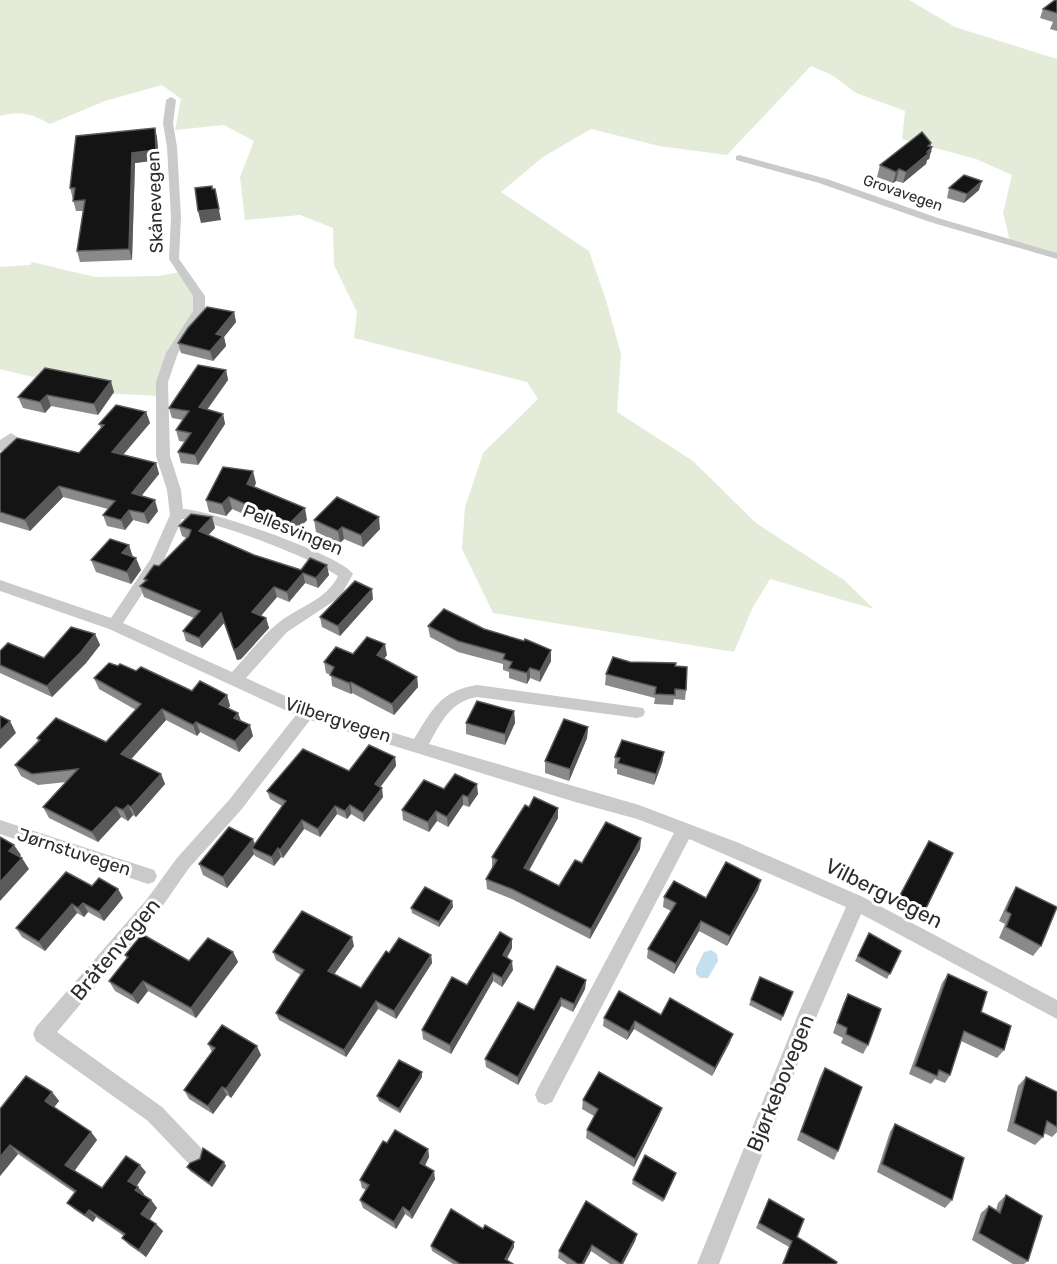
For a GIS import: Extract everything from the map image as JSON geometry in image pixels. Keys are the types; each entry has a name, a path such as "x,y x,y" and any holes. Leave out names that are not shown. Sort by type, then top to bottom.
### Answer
{"street":[{"name":"Skånevegen","path":"171,100 168,123 176,217 174,259 199,296 199,311 172,353 162,382 160,408 162,446 174,490 177,515"},
{"name":"Grovavegen","path":"739,158 823,182 934,220 1057,256"},
{"path":"0,447 10,437"},
{"name":"Pellesvingen","path":"177,515 189,514 227,525 309,555 341,569 345,574 343,583 332,596 313,611 282,628 234,681"},
{"path":"114,625 156,561 169,537 177,515"},
{"name":"Vilbergvegen","path":"0,585 114,625 308,713 575,795 639,812 780,867 857,903 1057,1010"},
{"path":"418,746 447,702 464,692 477,691 637,712"},
{"name":"Bråtenvegen","path":"194,1155 155,1113 43,1034 153,905 183,863 235,805 308,713"},
{"name":"Jørnstuvegen","path":"0,827 148,876"},
{"path":"545,1095 685,830"},
{"name":"Bjørkebovegen","path":"708,1264 808,1012 857,903"}],"green space":[{"path":"0,0 909,0 955,27 1057,59 1057,255 1010,241 1003,213 1012,175 976,159 902,139 905,111 856,93 832,75 811,66 727,155 659,146 591,129 543,157 501,192 589,251 621,354 617,412 693,461 756,523 844,580 874,609 770,579 753,607 734,652 493,613 462,549 465,507 483,453 538,399 527,382 354,338 357,312 334,265 333,228 300,215 245,220 240,177 254,141 224,125 175,130 181,99 162,85 105,101 50,124 26,114 14,113 0,116"},
{"path":"32,262 95,277 158,276 181,272 200,309 179,341 160,396 98,393 0,369 0,267 30,265"}],"water":[{"path":"711,950 717,954 718,961 708,978 700,978 696,974 696,968 704,952"}],"building":[{"path":"1057,0 1057,13 1043,9"},
{"path":"155,128 156,150 132,153 129,249 77,251 85,200 73,201 75,188 70,188 76,136"},
{"path":"922,132 931,143 928,146 932,147 927,152 930,152 906,172 899,169 896,172 880,165"},
{"path":"964,175 982,181 967,194 949,188"},
{"path":"212,186 212,189 215,189 219,209 198,211 195,188"},
{"path":"207,307 234,312 216,334 223,336 210,351 178,343 188,328"},
{"path":"198,365 226,370 199,407 223,414 195,455 178,452 191,433 176,430 189,411 169,408"},
{"path":"45,368 111,381 94,404 47,395 40,402 18,397"},
{"path":"116,405 146,412 112,452 156,463 132,493 155,500 144,513 129,510 121,520 103,515 115,501 59,486 25,520 0,512 0,454 17,438 79,453 104,425 99,424"},
{"path":"223,467 253,471 247,484 305,508 290,523 229,497 222,504 206,500"},
{"path":"337,497 379,517 361,535 342,527 338,531 314,520"},
{"path":"191,514 212,517 199,531 254,555 301,570 310,558 327,565 316,578 303,573 287,592 274,587 252,612 266,618 238,648 234,650 221,613 199,638 183,631 200,611 140,586 147,580 144,579 154,565 159,566 189,536 191,530 179,526"},
{"path":"110,539 129,545 122,553 136,558 127,572 91,560"},
{"path":"355,581 372,589 338,626 320,617"},
{"path":"444,609 484,629 524,641 525,639 551,650 540,671 530,668 527,673 509,668 512,662 503,659 505,654 458,641 428,626"},
{"path":"71,627 95,634 81,652 47,686 0,665 0,651 8,643 44,658"},
{"path":"367,637 385,644 377,655 417,677 392,704 351,682 330,675 334,667 324,662 336,647 353,654"},
{"path":"613,657 630,662 676,663 675,666 687,667 686,690 675,689 675,695 655,694 656,687 606,674"},
{"path":"109,663 118,666 120,664 136,671 141,667 192,691 200,681 227,695 219,704 238,713 234,718 250,725 235,741 196,722 193,725 162,709 121,754 161,774 131,807 128,805 123,810 116,807 92,832 43,807 78,769 32,774 15,765 40,740 37,738 56,718 106,742 141,704 94,678"},
{"path":"477,701 514,711 505,734 466,723"},
{"path":"0,716 10,721 0,731"},
{"path":"564,719 588,727 570,769 545,761"},
{"path":"622,740 664,752 656,774 618,763 620,758 615,757"},
{"path":"369,745 395,757 375,784 382,788 363,813 350,805 345,811 335,806 318,829 302,820 280,850 278,848 272,857 252,848 286,801 267,791 303,749 349,771"},
{"path":"455,774 477,784 468,797 463,795 447,817 436,811 428,822 402,810 424,780 444,789"},
{"path":"534,797 558,808 524,868 559,886 575,860 582,863 606,822 641,838 591,929 512,889 486,879 497,860 492,857 525,805 529,807"},
{"path":"229,827 253,839 223,877 199,864"},
{"path":"0,837 14,845 9,851 22,858 0,882"},
{"path":"929,841 953,853 923,914 897,901"},
{"path":"726,862 761,880 730,936 701,921 676,964 648,949 676,903 664,897 674,881 706,898"},
{"path":"66,872 92,886 99,878 118,889 99,912 83,903 78,908 72,904 39,942 16,928"},
{"path":"425,887 452,901 439,922 411,908"},
{"path":"1016,887 1057,907 1041,946 1006,927 1011,914 1006,911"},
{"path":"302,911 352,937 328,971 361,988 386,951 389,953 399,938 431,955 394,1011 376,1001 344,1050 276,1013 304,970 273,952"},
{"path":"500,932 512,939 503,955 512,961 502,978 493,973 450,1045 422,1030 452,977 467,985"},
{"path":"869,933 901,951 890,974 858,956"},
{"path":"142,934 189,961 208,938 233,952 191,1008 143,981 132,995 109,981 128,957 125,955"},
{"path":"557,966 586,980 574,1004 561,998 518,1077 485,1059 518,1002 534,1010"},
{"path":"948,974 987,992 981,1012 1011,1026 1004,1050 964,1031 950,1075 939,1070 937,1076 915,1066"},
{"path":"760,977 793,992 783,1016 751,1000"},
{"path":"619,991 661,1015 670,998 733,1034 715,1068 635,1021 629,1032 604,1018"},
{"path":"848,994 881,1009 868,1045 846,1034 847,1028 837,1023"},
{"path":"222,1025 257,1046 226,1089 222,1087 208,1106 184,1090 215,1048 208,1044"},
{"path":"399,1060 422,1072 399,1109 377,1096"},
{"path":"825,1068 862,1087 838,1151 801,1132"},
{"path":"599,1072 662,1108 635,1159 587,1130 598,1109 583,1100"},
{"path":"26,1076 52,1092 45,1101 91,1132 65,1165 102,1188 126,1156 140,1165 128,1181 138,1187 135,1190 151,1200 141,1214 156,1224 139,1250 122,1238 125,1234 89,1210 85,1215 67,1203 76,1191 10,1145 0,1157 0,1109"},
{"path":"1026,1077 1057,1092 1057,1127 1047,1121 1043,1137 1014,1123"},
{"path":"895,1124 964,1158 952,1200 882,1164"},
{"path":"395,1130 428,1149 420,1163 434,1171 410,1212 403,1207 394,1222 360,1200 369,1185 360,1180 383,1141 387,1143"},
{"path":"203,1148 224,1162 209,1183 187,1167 190,1163 200,1159"},
{"path":"645,1155 676,1173 664,1199 633,1180"},
{"path":"1006,1195 1042,1216 1028,1261 979,1233 989,1206 1000,1213"},
{"path":"769,1199 804,1219 797,1237 837,1262 836,1264 783,1264 792,1241 759,1223"},
{"path":"586,1201 637,1234 621,1264 592,1245 582,1264 578,1264 559,1251"},
{"path":"451,1209 483,1229 485,1225 514,1242 505,1259 513,1264 460,1264 431,1246"}]}
